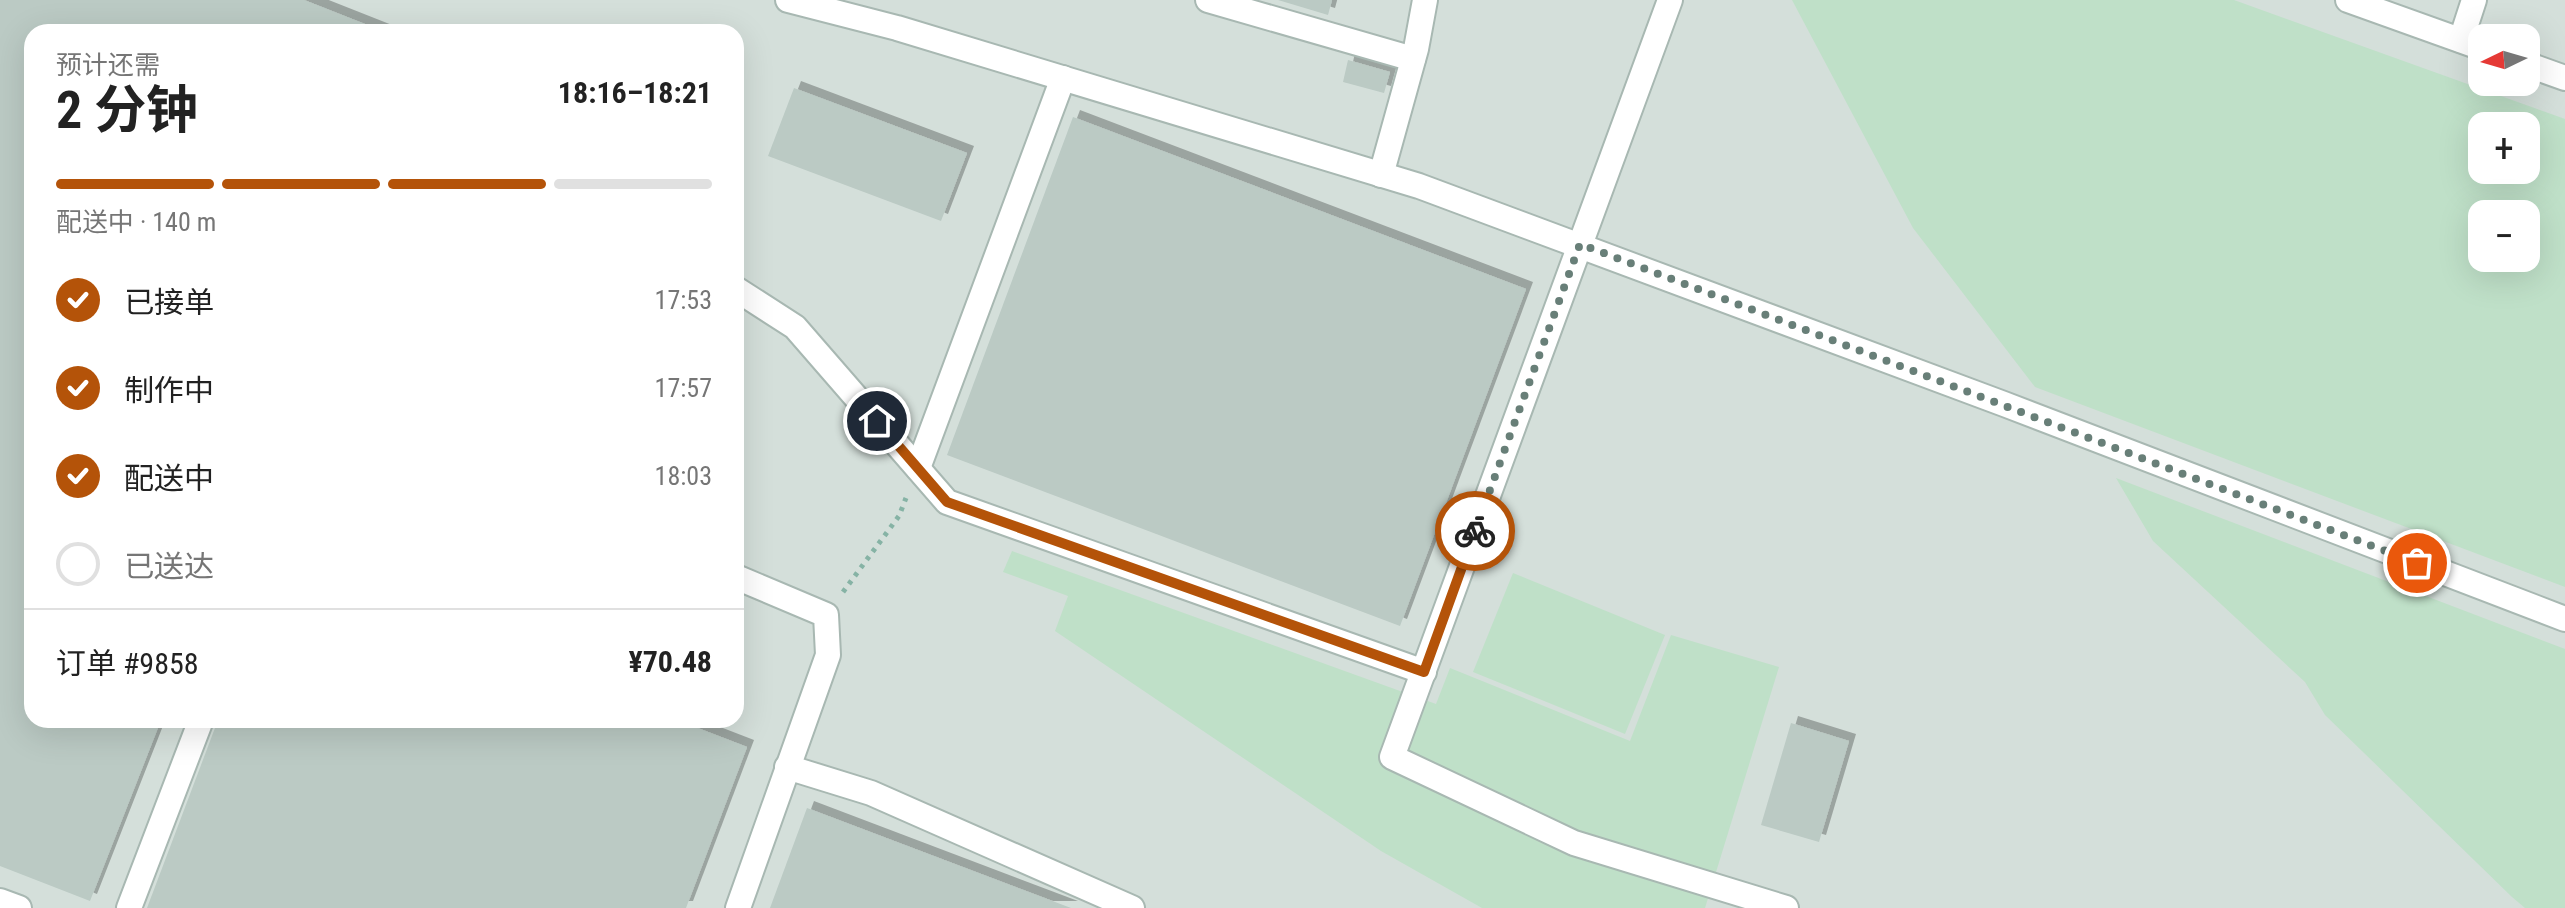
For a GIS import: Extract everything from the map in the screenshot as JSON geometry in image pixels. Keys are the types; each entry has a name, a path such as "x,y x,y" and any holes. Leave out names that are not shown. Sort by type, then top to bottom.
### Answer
{"lane":[{"path":"788,0 897,28 1381,175 1580,244 2565,619"},
{"path":"1208,0 1413,59"},
{"path":"1381,175 1413,59 1425,0"},
{"path":"1670,0 1392,757 1574,843 1786,908"},
{"path":"2348,0 2468,43"},
{"path":"2473,24 2474,0"},
{"path":"2540,69 2565,78"},
{"path":"918,468 1063,78"},
{"path":"744,294 795,327 947,502 1424,672"},
{"path":"738,908 828,655 826,615 744,580"},
{"path":"129,908 198,728"},
{"path":"787,767 871,793 1132,908"},
{"path":"0,901 19,908"}],"path":[{"path":"826,615 899,516 918,468"}],"shaded area":[{"path":"0,0 2565,0 2565,908 0,908"}],"green space":[{"path":"1792,0 2234,0 2468,84 2468,96 2501,96 2565,119 2565,587 2035,387 1913,228"},
{"path":"2116,478 2565,649 2565,908 2525,908 2512,897 2325,715 2305,682 2153,541"},
{"path":"1012,551 1436,704 1450,668 1630,741 1671,635 1779,667 1705,908 1482,908 1381,851 1055,631 1068,596 1003,572"},
{"path":"1513,573 1665,635 1625,734 1473,672"}],"building":[{"path":"0,0 304,0 365,24 24,24 24,728 158,728 90,901 0,866"},
{"path":"1278,0 1332,0 1328,15"},
{"path":"1348,60 1390,72 1384,93 1343,82"},
{"path":"794,88 967,153 941,221 768,156"},
{"path":"1073,117 1526,289 1400,626 947,455"},
{"path":"1791,723 1849,741 1819,842 1761,825"},
{"path":"215,728 698,728 747,747 686,908 147,908"},
{"path":"807,808 1071,908 770,908"}],"way so far":[{"path":"1475,531 1580,244 2417,563"}],"route":[{"path":"877,421 947,502 1424,672 1475,531"}]}
